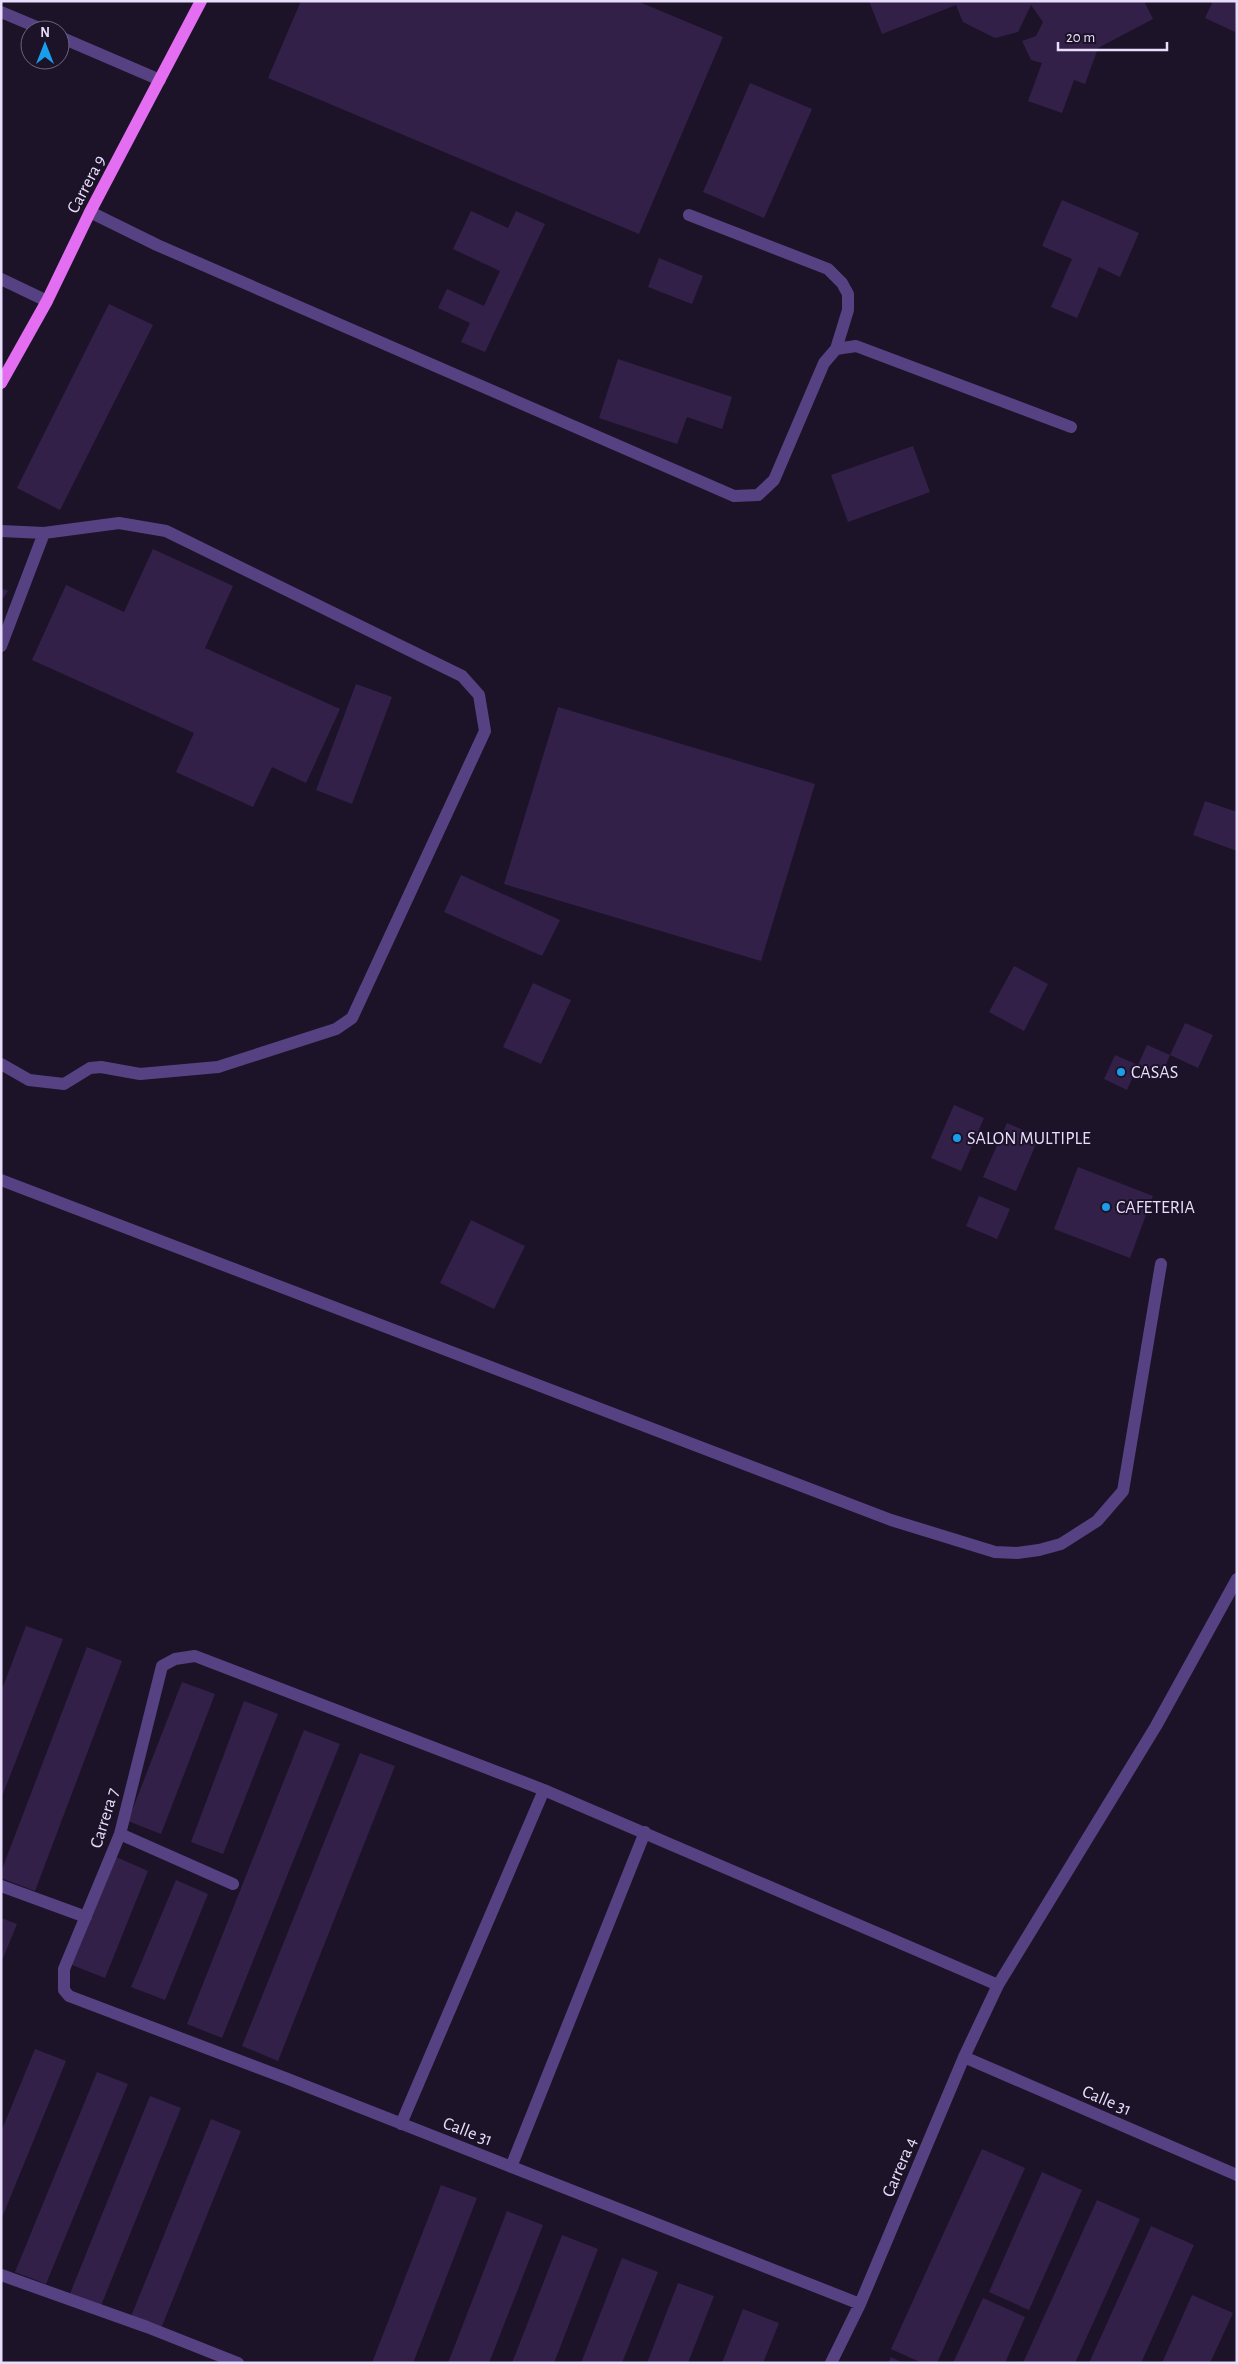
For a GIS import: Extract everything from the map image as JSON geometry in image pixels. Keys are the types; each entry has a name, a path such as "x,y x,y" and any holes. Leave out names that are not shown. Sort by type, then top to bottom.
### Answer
{"main road":[{"name":"Carrera 9","path":"1,383 47,301 90,212 200,1"}],"street":[{"path":"1,12 20,20"},
{"path":"70,41 160,80"},
{"path":"90,212 157,245 734,496 758,494 774,480 824,363 836,349 848,310 848,294 842,283 828,269 689,215"},
{"path":"1,279 47,301"},
{"path":"836,349 856,346 1071,427"},
{"path":"1,532 44,533 119,523 166,531 462,676 479,695 485,731 352,1018 336,1029 218,1067 140,1074 101,1067 90,1068 64,1084 29,1080 1,1064"},
{"path":"1,646 44,533"},
{"path":"1,1180 882,1516 995,1552 1017,1553 1061,1544 1097,1521 1123,1491 1161,1264"},
{"name":"Carrera 4","path":"831,2363 860,2304 964,2057 998,1985 1156,1726 1237,1579"},
{"name":"Carrera 7","path":"64,1990 64,1969 120,1834 162,1666 175,1659 195,1656 544,1790"},
{"path":"401,2124 544,1790 998,1985"},
{"path":"511,2167 645,1832"},
{"path":"120,1834 233,1884"},
{"path":"1,1886 86,1917"},
{"name":"Calle 31","path":"64,1990 69,1996 860,2304"},
{"name":"Calle 31","path":"964,2057 1237,2174"},
{"path":"1,2275 147,2327 238,2363"}],"building":[{"path":"301,1 637,1 723,37 639,234 268,78"},
{"path":"869,1 1144,1 1153,19 1098,48 1085,84 1074,80 1062,113 1028,101 1042,63 1031,60 1022,41 1036,36 1043,22 1031,5 1018,32 995,38 963,22 956,5 882,34"},
{"path":"1213,1 1237,1 1235,32 1205,18"},
{"path":"750,83 812,109 764,218 703,192"},
{"path":"1062,200 1139,233 1120,277 1099,267 1077,318 1051,307 1072,259 1042,246"},
{"path":"471,211 508,228 516,211 545,224 485,352 461,342 470,323 438,308 447,289 484,306 500,271 453,249"},
{"path":"659,258 703,276 692,304 648,287"},
{"path":"109,304 153,325 60,510 17,488"},
{"path":"618,359 732,397 722,429 687,417 677,444 599,418"},
{"path":"913,446 930,492 848,522 831,475"},
{"path":"153,549 233,586 205,648 340,709 306,783 272,767 253,807 176,772 194,733 32,660 66,585 124,612"},
{"path":"1,588 8,591 1,601"},
{"path":"356,684 392,697 352,804 316,790"},
{"path":"558,707 815,784 761,961 504,884"},
{"path":"1205,801 1237,812 1237,851 1193,835"},
{"path":"461,875 560,920 542,956 444,912"},
{"path":"1014,966 1048,984 1024,1031 989,1012"},
{"path":"533,983 571,1000 541,1064 503,1047"},
{"path":"1185,1023 1213,1035 1198,1068 1170,1055"},
{"path":"1147,1045 1170,1055 1161,1076 1138,1065"},
{"name":"CASAS","path":"1115,1055 1138,1065 1127,1090 1104,1079"},
{"name":"SALON MULTIPLE","path":"954,1105 984,1118 961,1171 931,1158"},
{"path":"1007,1123 1039,1137 1016,1191 983,1177"},
{"name":"CAFETERIA","path":"1078,1167 1153,1196 1130,1258 1054,1229"},
{"path":"979,1196 1010,1209 997,1239 966,1226"},
{"path":"471,1220 525,1246 494,1309 440,1283"},
{"path":"26,1626 63,1639 1,1799 1,1692"},
{"path":"87,1647 122,1661 35,1891 1,1878 1,1872"},
{"path":"182,1682 215,1694 161,1834 128,1821"},
{"path":"244,1701 278,1714 223,1854 191,1842"},
{"path":"304,1730 340,1744 222,2038 187,2024"},
{"path":"360,1753 395,1766 278,2061 242,2046"},
{"path":"116,1857 148,1871 105,1978 72,1965"},
{"path":"176,1880 208,1894 165,2000 131,1987"},
{"path":"1,1918 17,1924 1,1963"},
{"path":"35,2049 66,2061 1,2220 1,2132"},
{"path":"97,2072 128,2084 46,2284 15,2272"},
{"path":"150,2096 181,2108 100,2308 69,2296"},
{"path":"211,2119 241,2131 160,2331 130,2319"},
{"path":"982,2149 1025,2168 937,2363 922,2363 891,2349"},
{"path":"1042,2172 1082,2190 1029,2310 989,2292"},
{"path":"441,2185 477,2198 413,2363 372,2363"},
{"path":"1097,2200 1140,2219 1075,2363 1023,2363"},
{"path":"507,2211 543,2225 489,2363 448,2363"},
{"path":"1151,2226 1194,2245 1141,2363 1089,2363"},
{"path":"562,2235 598,2249 554,2363 512,2363"},
{"path":"622,2258 658,2272 622,2363 581,2363"},
{"path":"678,2283 714,2296 688,2363 647,2363"},
{"path":"1192,2295 1233,2313 1210,2363 1162,2363"},
{"path":"983,2298 1025,2317 1005,2363 953,2363"},
{"path":"743,2309 779,2323 763,2363 722,2363"},
{"path":"891,2357 903,2363 888,2363"}],"place":[{"name":"CASAS","path":"1121,1072"},
{"name":"SALON MULTIPLE","path":"957,1138"},
{"name":"CAFETERIA","path":"1106,1207"}]}
